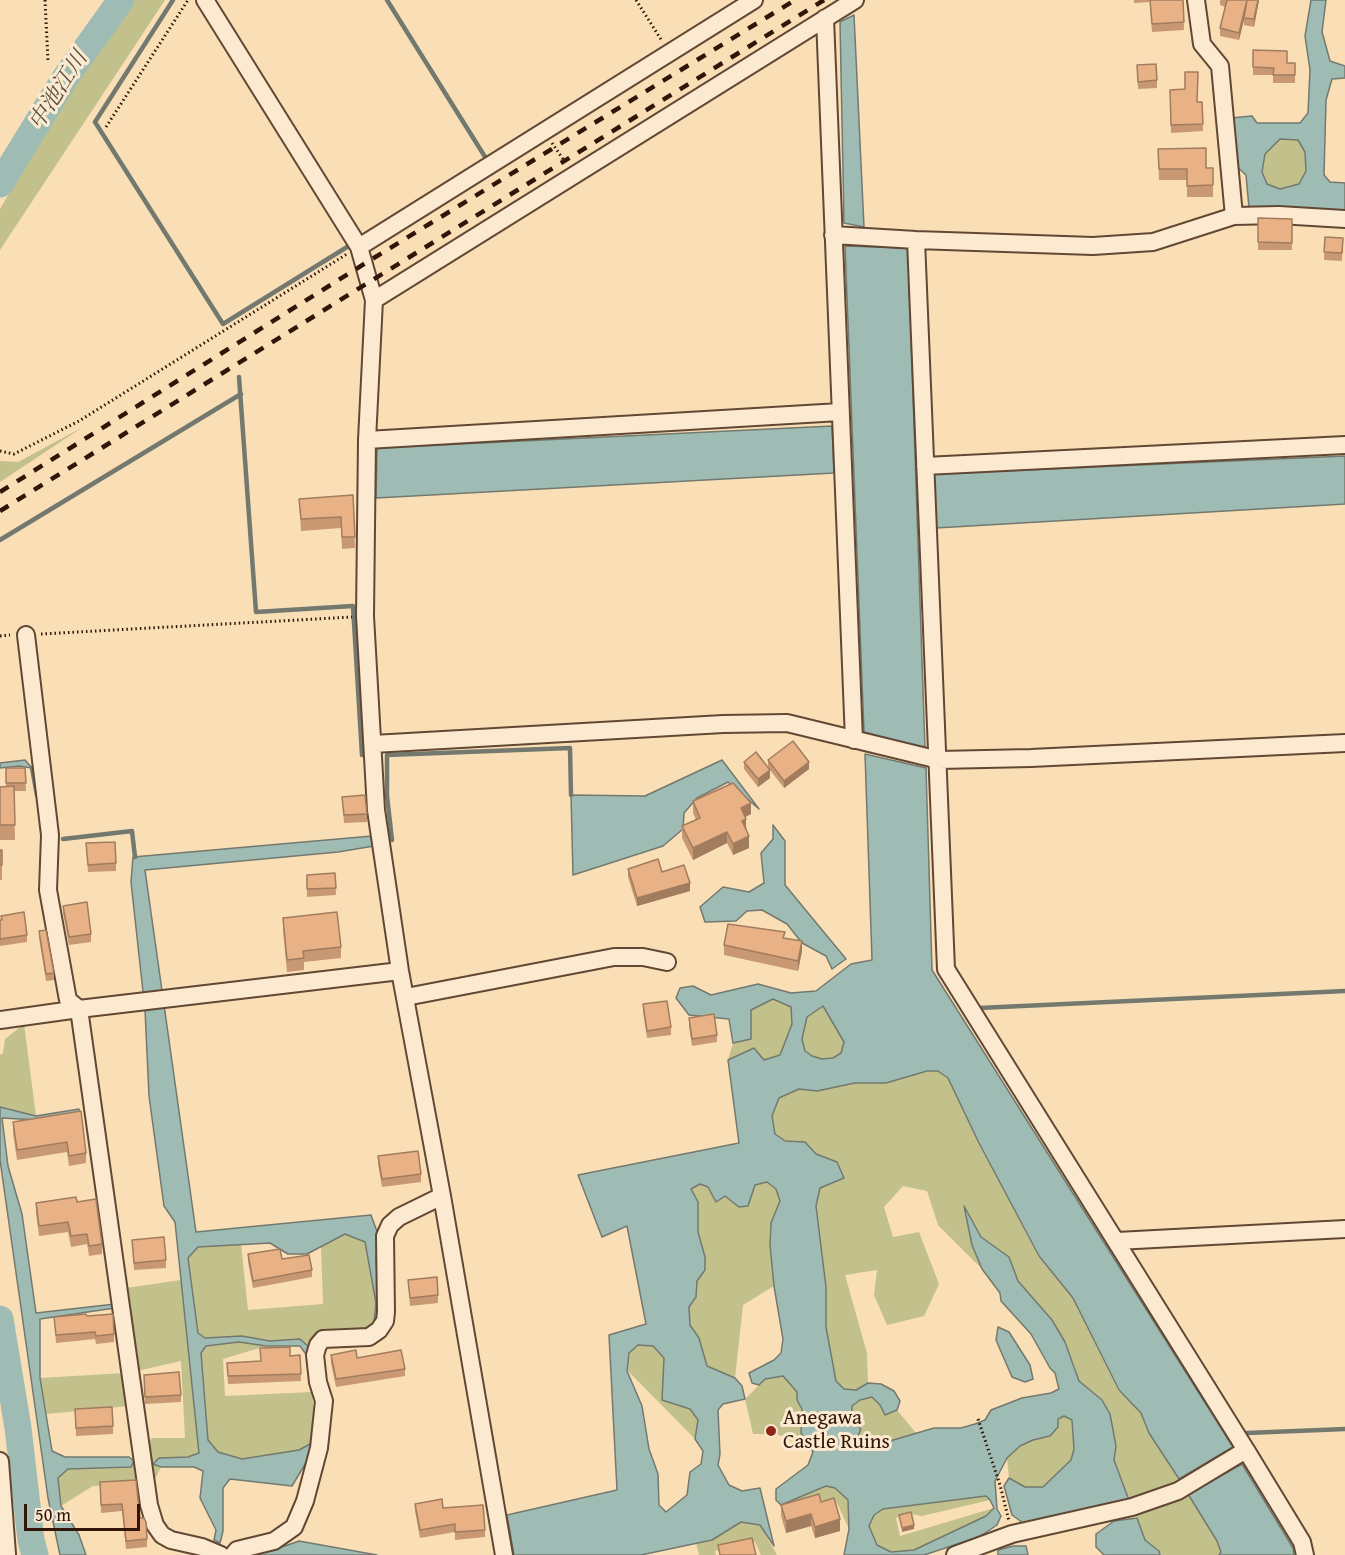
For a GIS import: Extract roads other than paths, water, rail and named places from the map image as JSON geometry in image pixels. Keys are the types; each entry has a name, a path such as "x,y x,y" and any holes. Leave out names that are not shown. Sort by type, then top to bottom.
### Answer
{"street":[{"path":"205,0 359,247 374,300 367,440 365,616 376,810 400,971 442,1196 504,1555"},
{"path":"359,247 754,0"},
{"path":"374,300 855,0"},
{"path":"1196,0 1202,44 1220,66 1234,216"},
{"path":"825,18 849,236 840,412 855,740"},
{"path":"849,236 1093,246 1154,242 1234,216 1280,215 1345,219"},
{"path":"916,240 946,969 1246,1450 1302,1542 1305,1555"},
{"path":"367,440 840,412"},
{"path":"925,466 1345,445"},
{"path":"26,635 50,836 48,890 68,1000 79,1008 149,1505 154,1525 162,1534 171,1540 202,1547 221,1555"},
{"path":"373,744 723,724 787,723 807,726 939,760 1043,758 1345,743"},
{"path":"406,997 614,957 643,957 667,962"},
{"path":"0,1020 79,1008 400,971"},
{"path":"233,1555 237,1550 274,1541 294,1527 305,1501 319,1448 324,1401 317,1374 315,1355 318,1345 323,1339 369,1337 379,1330 385,1321 386,1312 385,1236 390,1225 399,1217 442,1196"},
{"path":"1117,1241 1345,1228"},
{"path":"955,1555 1012,1534 1132,1507 1178,1491 1246,1450"},
{"path":"0,1461 7,1554 0,1555"}],"water":[{"path":"1311,0 1326,0 1322,32 1330,61 1345,66 1345,78 1332,79 1326,100 1324,175 1330,182 1345,183 1345,211 1249,208 1246,175 1234,164 1231,118 1252,116 1257,123 1300,123 1308,113 1310,70 1305,36","holes":["1280,139 1298,140 1305,152 1306,171 1299,184 1280,189 1267,184 1262,172 1265,154"]},
{"path":"854,15 864,227 844,223 840,22"},
{"path":"845,246 908,248 925,749 864,732"},
{"path":"832,426 834,473 376,498 377,448"},
{"path":"1345,456 1345,504 936,528 934,474"},
{"path":"865,754 926,768 932,970 1233,1447 1179,1479 1149,1433 1141,1413 1119,1390 1073,1298 1039,1256 979,1143 948,1078 938,1071 927,1071 886,1083 855,1083 817,1091 799,1089 779,1098 772,1116 775,1134 785,1141 805,1142 816,1154 837,1162 844,1178 820,1188 816,1206 826,1287 826,1327 836,1381 844,1389 856,1390 868,1383 881,1384 894,1391 900,1401 897,1410 885,1415 880,1405 872,1397 860,1400 852,1406 852,1421 861,1429 858,1436 862,1444 873,1446 934,1428 961,1428 985,1420 991,1410 1022,1398 1051,1393 1059,1389 1055,1373 1031,1334 1001,1301 1000,1293 982,1269 972,1245 964,1206 981,1237 1009,1257 1018,1281 1052,1320 1065,1342 1079,1381 1102,1400 1110,1414 1116,1446 1114,1460 1130,1503 1026,1525 1012,1515 1004,1486 1009,1478 1025,1487 1043,1487 1071,1460 1074,1449 1072,1420 1064,1416 1058,1419 1058,1427 1050,1436 1020,1446 1007,1458 995,1481 997,1509 1001,1516 997,1525 979,1537 924,1555 844,1555 849,1529 848,1500 835,1488 826,1486 781,1505 776,1500 776,1489 808,1465 813,1452 801,1433 802,1409 797,1400 797,1392 783,1376 765,1379 759,1385 752,1383 749,1373 774,1360 781,1353 783,1339 770,1245 771,1223 780,1201 776,1189 767,1182 755,1185 748,1206 739,1207 725,1196 716,1202 708,1187 700,1184 691,1189 698,1202 698,1232 705,1257 705,1270 697,1281 696,1297 689,1307 690,1325 699,1338 707,1366 735,1378 742,1386 745,1399 723,1404 718,1410 720,1454 718,1465 729,1485 742,1491 760,1488 774,1546 760,1525 741,1522 712,1540 641,1555 514,1555 507,1515 617,1490 609,1335 646,1324 627,1226 602,1237 578,1175 739,1143 728,1060 754,1048 764,1060 780,1055 792,1024 791,1007 773,999 751,1010 751,1039 733,1043 729,1019 689,1015 676,998 680,988 693,986 711,995 758,984 791,993 816,991 851,964 872,960","holes":["823,1006 844,1042 841,1053 833,1058 822,1059 805,1051 802,1039 807,1017","638,1345 653,1346 664,1358 662,1400 690,1409 698,1420 695,1439 703,1451 701,1464 690,1472 687,1495 666,1512 659,1505 658,1474 649,1449 642,1406 627,1371 629,1353","986,1496 994,1508 986,1516 914,1550 891,1552 877,1545 869,1526 874,1515 883,1509"]},
{"path":"25,760 32,768 19,766 0,768 0,763"},
{"path":"722,760 759,809 728,782 697,798 684,813 683,829 663,846 573,875 571,795 645,796"},
{"path":"773,825 785,841 785,885 846,959 832,969 826,956 802,943 787,924 762,910 747,911 736,921 705,922 700,907 723,887 749,892 764,883 761,853 773,839"},
{"path":"372,836 374,846 338,852 145,870 196,1232 371,1215 379,1237 376,1257 379,1313 374,1321 376,1303 365,1242 345,1234 307,1254 288,1254 270,1243 198,1247 188,1258 198,1333 205,1338 242,1336 270,1341 300,1339 310,1348 308,1357 300,1346 266,1346 239,1342 206,1346 201,1353 208,1440 218,1452 242,1459 299,1450 312,1443 310,1456 292,1486 230,1479 223,1488 223,1531 220,1543 214,1540 216,1530 200,1498 203,1471 194,1467 161,1467 153,1464 159,1458 188,1457 199,1453 175,1222 164,1206 149,1096 145,1010 131,882 133,857"},
{"path":"0,1107 36,1116 79,1109 79,1114 37,1120 2,1118 8,1166 22,1214 36,1313 115,1304 115,1308 40,1319 40,1378 52,1451 65,1457 129,1457 134,1461 131,1467 68,1469 58,1478 61,1506 79,1535 86,1555 60,1555 48,1498 0,1160"},
{"path":"998,1327 1009,1332 1030,1365 1033,1379 1025,1382 1012,1377 996,1340"},
{"path":"1242,1464 1293,1548 1294,1555 1219,1555 1221,1552 1217,1541 1188,1494"},
{"path":"1137,1518 1145,1540 1159,1551 1160,1555 1104,1555 1096,1547 1096,1534 1114,1521"},
{"path":"299,1541 377,1555 242,1555"},
{"path":"1013,1546 1026,1546 1028,1555 998,1555 998,1550"}],"waterway":[{"name":"中池江川","path":"0,184 65,78 121,0"},
{"path":"173,0 95,122 223,324 347,247"},
{"path":"387,0 487,160"},
{"path":"239,377 256,612 353,606 362,755"},
{"path":"0,540 241,394"},
{"path":"392,840 387,796 387,755 570,748 571,795"},
{"path":"32,768 37,795"},
{"path":"63,839 132,831 135,857"},
{"path":"979,1008 1345,991"},
{"name":"中池江川","path":"0,1319 18,1428 31,1540 35,1555"},
{"path":"1247,1433 1345,1429"}],"railway":[{"path":"0,492 364,264 795,0"},
{"path":"0,511 824,0"}],"place":[{"name":"Anegawa Castle Ruins","path":"771,1431"}]}
